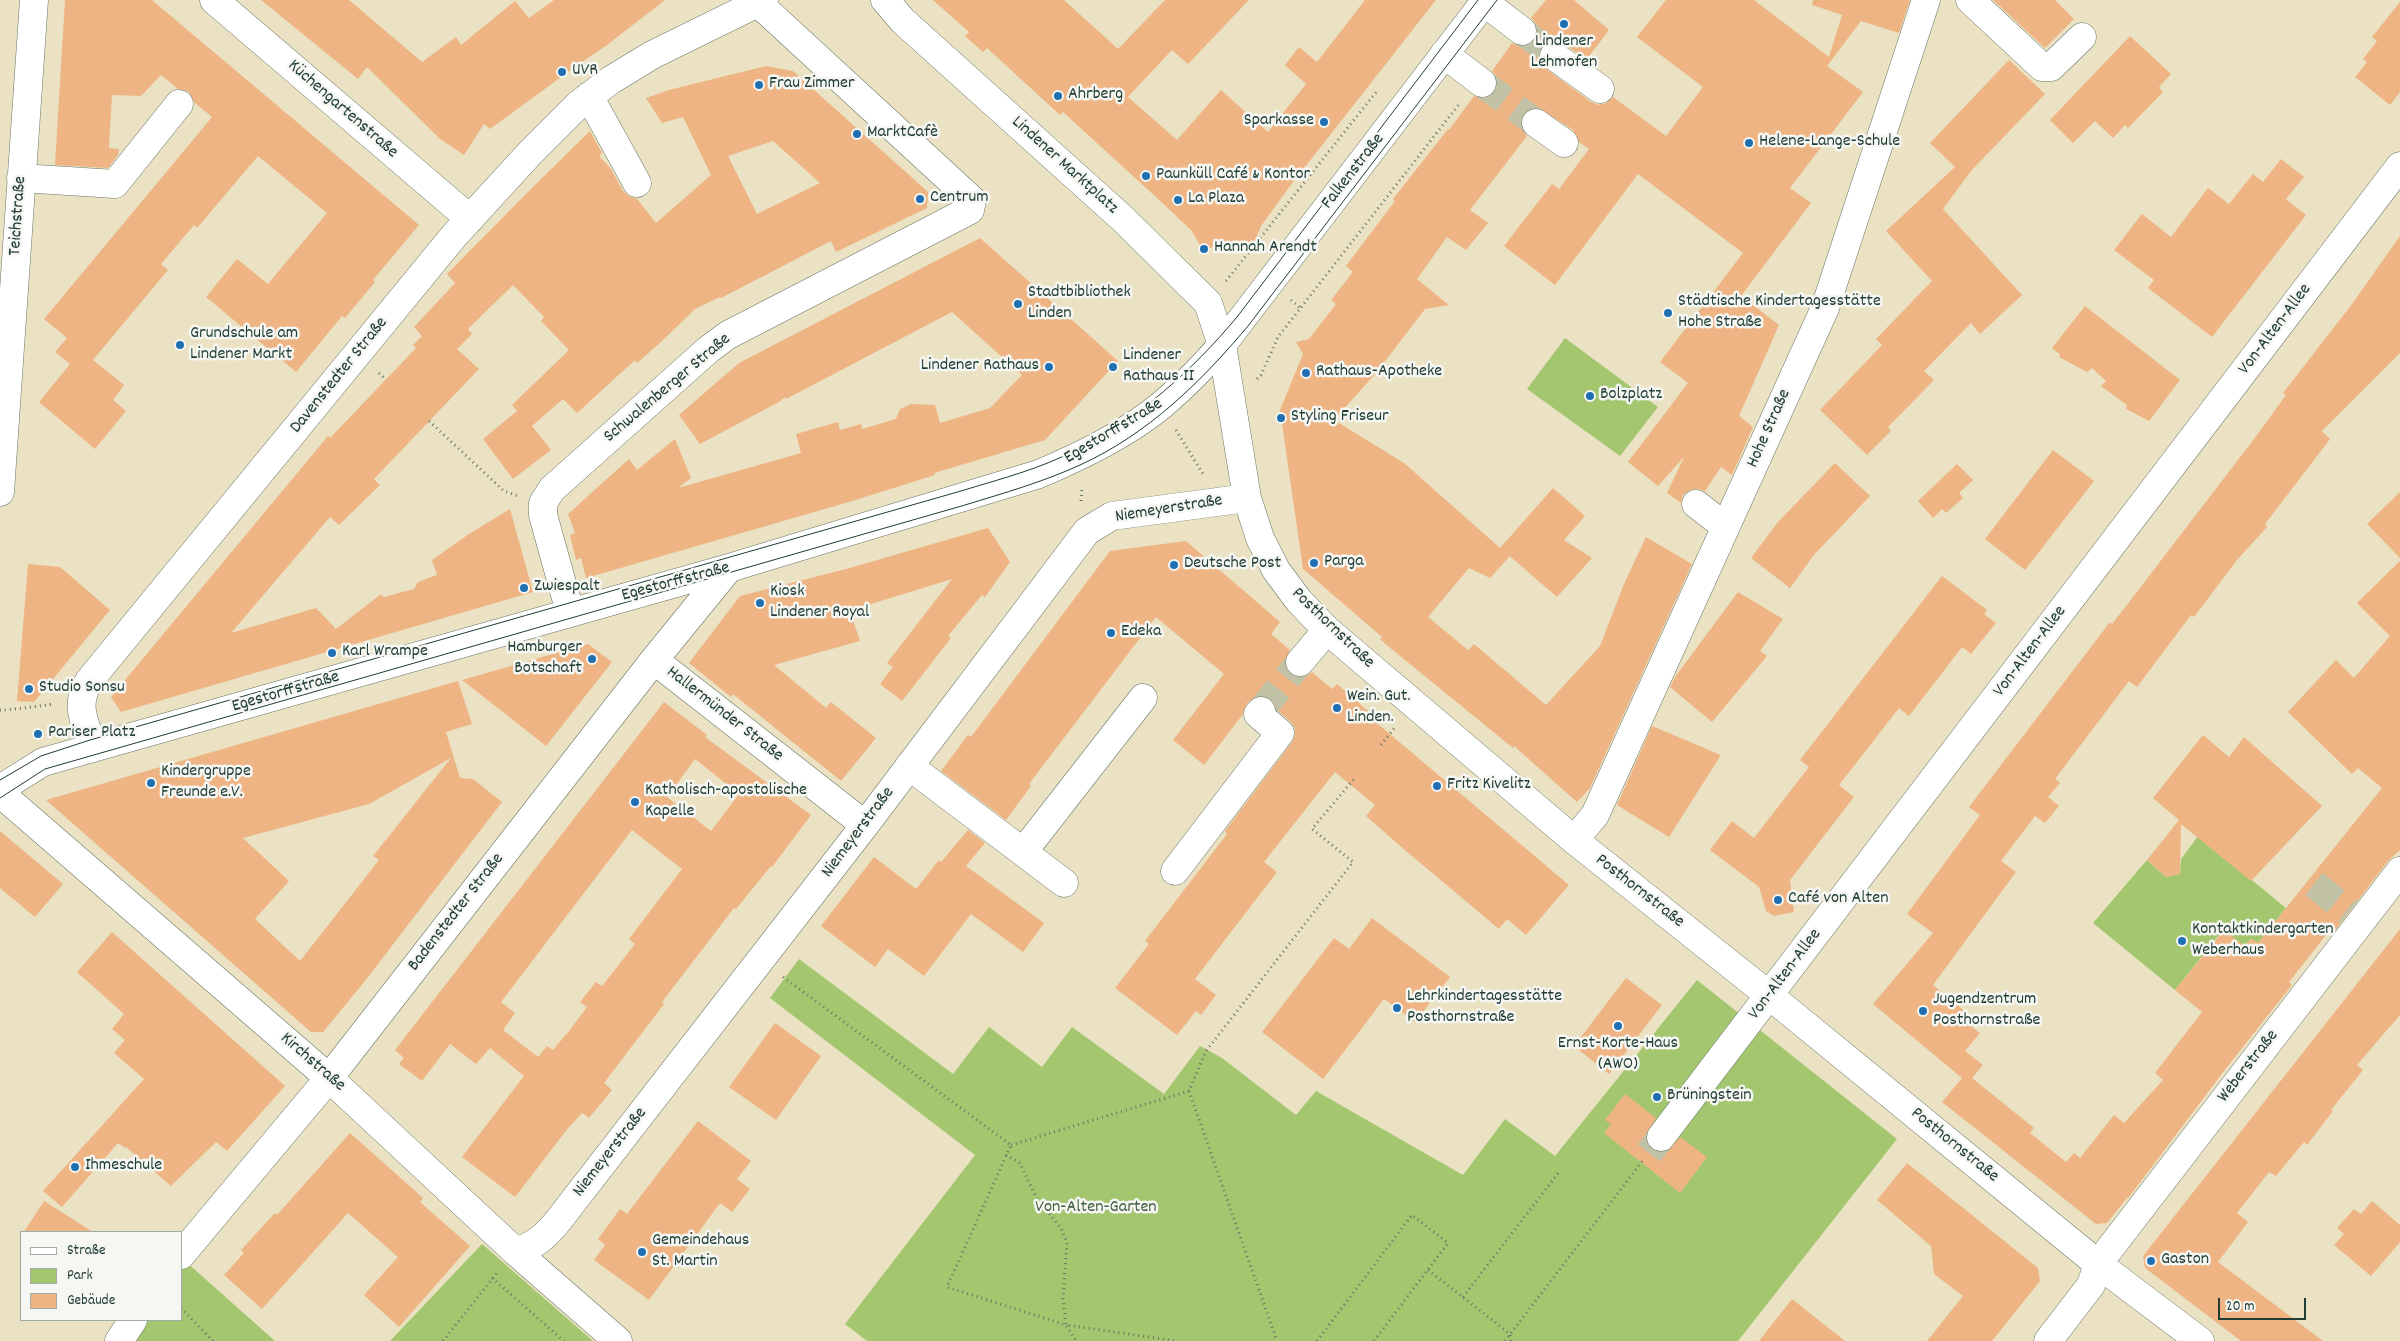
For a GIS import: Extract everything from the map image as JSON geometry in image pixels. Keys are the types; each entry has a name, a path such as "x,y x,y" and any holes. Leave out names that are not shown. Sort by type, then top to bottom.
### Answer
{"street":[{"name":"Teichstraße","path":"0,492 34,0"},
{"name":"Küchengartenstraße","path":"214,0 470,219"},
{"name":"Lindener Marktplatz","path":"885,0 902,21 1123,219 1208,303 1222,345"},
{"name":"Hohe Straße","path":"1574,840 1595,815 1825,308 1926,0"},
{"path":"1970,0 2042,67 2051,67 2082,36"},
{"path":"1485,1 1522,31"},
{"name":"Falkenstraße","path":"1222,345 1485,1"},
{"name":"Davenstedter Straße","path":"80,704 82,692 89,681 470,219 530,153 589,96 611,80 652,55 761,2"},
{"name":"Schwalenberger Straße","path":"543,504 552,489 709,349 722,340 748,324 970,210 972,200 761,2"},
{"path":"1444,54 1480,82"},
{"path":"1554,56 1600,89"},
{"path":"589,96 637,183"},
{"path":"21,178 115,184 179,104"},
{"path":"1536,122 1564,143"},
{"name":"Von-Alten-Allee","path":"1655,1145 2400,166"},
{"name":"Posthornstraße","path":"1222,345 1247,498 1260,538 1276,570 1298,601 1327,630 1574,840 1770,996 2098,1264 2200,1341"},
{"name":"Egestorffstraße","path":"93,748 729,568 1039,474 1083,455 1162,406 1198,372 1222,345"},
{"name":"Niemeyerstraße","path":"516,1252 534,1245 547,1235 865,825 1087,530 1112,516 1247,498"},
{"path":"543,504 544,515 570,612"},
{"path":"1696,504 1714,518 1727,524"},
{"name":"Badenstedter Straße","path":"182,1254 329,1078 654,660 729,568"},
{"path":"1300,662 1327,630"},
{"name":"Hallermünder Straße","path":"654,660 865,825"},
{"path":"1023,852 1143,698"},
{"path":"0,789 43,762 93,748 80,704"},
{"path":"1175,871 1280,733 1258,714 1261,711"},
{"path":"909,766 1064,883"},
{"name":"Kirchstraße","path":"0,793 329,1078 516,1252 618,1341"},
{"name":"Weberstraße","path":"2048,1341 2091,1285 2098,1264 2355,917 2400,871"},
{"path":"118,1341 132,1321"}],"path":[{"path":"1231,399 1261,375 1278,337 1480,82"},
{"path":"1208,303 1378,90"},
{"path":"1162,406 1219,501"},
{"path":"429,421 504,491 543,504"},
{"path":"1083,455 1080,513 1087,530"},
{"path":"0,710 67,703 80,704"},
{"path":"1277,1341 1189,1091 1206,1051 1353,862 1312,829 1354,779"},
{"path":"760,960 1011,1145"},
{"path":"1177,1341 1066,1325 947,1287 1011,1145 1189,1091"},
{"path":"1505,1341 1655,1145"},
{"path":"1006,1155 1020,1163 1037,1198 1061,1228 1067,1242 1062,1299 1066,1325 1076,1341"},
{"path":"1463,1297 1560,1172"},
{"path":"1317,1341 1412,1215 1448,1243 1374,1341"},
{"path":"443,1341 492,1278 516,1252"},
{"path":"1428,1270 1510,1334 1511,1341"},
{"path":"492,1278 564,1341"},
{"path":"182,1309 213,1341"}],"green space":[{"name":"Bolzplatz","path":"1565,338 1658,407 1620,456 1527,389"},
{"name":"Kontaktkindergarten Weberhaus","path":"2198,836 2286,908 2258,943 2251,939 2244,946 2223,930 2175,990 2093,923 2147,860 2166,877 2180,874 2181,859"},
{"name":"Von-Alten-Garten","path":"799,959 953,1074 989,1027 1042,1067 1072,1027 1164,1094 1200,1046 1222,1058 1296,1115 1316,1091 1463,1175 1505,1119 1555,1156 1697,980 1897,1139 1738,1341 867,1341 845,1324 975,1155 770,998"},
{"path":"482,1244 593,1341 390,1341"},
{"path":"185,1261 275,1341 124,1341 138,1321 182,1321 182,1264"}],"building":[{"path":"65,0 152,0 419,225 373,280 375,282 345,318 342,316 296,372 206,297 237,259 268,284 327,213 258,156 197,228 194,225 161,264 168,270 93,360 124,385 113,400 126,411 95,449 39,402 70,364 55,352 67,338 44,319 212,117 194,102 189,92 178,89 161,75 141,96 112,95 109,148 119,149 118,155 108,168 55,165"},
{"path":"261,0 349,0 422,62 456,37 461,45 515,1 529,18 554,0 665,0 607,45 490,129 484,124 464,155 440,139 367,67 358,79"},
{"path":"933,0 1064,0 1118,49 1165,0 1249,0 1188,64 1172,50 1128,97 1177,140 1221,90 1268,132 1306,84 1285,65 1299,47 1317,62 1365,0 1436,0 1290,186 1261,226 1255,241 1248,245 1220,241 1204,253 1192,231 1157,198 1063,112 1060,115 987,48 983,52 965,36 969,32"},
{"path":"1546,0 1574,0 1609,30 1586,60 1563,43 1555,40 1547,42 1541,47 1538,55 1540,63 1591,102 1599,105 1606,103 1613,97 1666,136 1703,87 1637,37 1666,0 1754,0 1829,57 1842,15 1812,5 1813,0 1910,0 1899,33 1861,21 1827,66 1863,92 1790,188 1811,203 1741,296 1779,325 1739,416 1753,427 1732,475 1721,467 1705,491 1698,489 1690,490 1683,495 1681,503 1667,493 1684,457 1658,486 1628,462 1688,383 1660,362 1743,253 1638,174 1555,285 1504,246 1552,184 1559,189 1589,149 1579,142 1573,130 1538,108 1529,109 1523,114 1520,122 1527,136 1470,210 1488,223 1466,250 1447,237 1417,279 1449,305 1425,309 1376,373 1334,420 1404,463 1500,548 1553,488 1585,516 1564,540 1592,558 1557,597 1510,556 1490,578 1469,568 1428,617 1468,650 1474,644 1546,705 1600,646 1624,584 1646,537 1692,564 1590,788 1577,802 1514,746 1513,748 1389,647 1380,639 1382,637 1303,569 1280,410 1303,354 1296,342 1309,339 1336,304 1331,300 1353,272 1346,266 1395,201 1393,199 1474,96 1488,98 1495,92 1498,85 1497,77 1492,71 1512,43 1528,46 1535,40 1538,33 1537,25 1531,18"},
{"path":"1993,0 2055,0 2074,19 2045,48"},
{"path":"2400,2 2400,92 2390,105 2355,77 2367,62 2363,59 2377,41 2372,37"},
{"path":"2130,36 2171,74 2159,87 2163,92 2128,128 2125,125 2113,138 2095,121 2073,143 2050,120"},
{"path":"2009,60 2045,94 1971,171 1943,209 2022,295 1980,334 1971,323 1924,371 1934,380 1888,427 1891,431 1867,455 1820,410 1882,345 1876,339 1932,281 1886,231 1955,167 1930,143"},
{"path":"766,66 793,71 928,192 927,208 836,252 831,241 721,298 695,309 660,343 637,363 635,360 577,413 563,399 532,426 551,450 513,479 483,439 517,411 512,405 569,350 541,321 544,317 513,285 468,329 472,334 457,349 479,369 374,479 380,485 339,525 330,517 231,633 316,608 336,629 381,594 384,597 414,589 418,582 437,575 432,560 469,534 510,509 533,592 121,712 111,697 328,436 330,438 416,348 413,345 422,336 414,327 455,283 447,274 590,131 602,153 599,156 611,169 623,191 637,199 656,223 711,175 683,117 662,123 646,98 669,90","holes":["773,141 820,183 757,214 728,156"]},
{"path":"2281,159 2304,177 2286,199 2306,215 2212,337 2148,288 2154,280 2114,250 2142,214 2171,237 2208,188 2229,204 2253,174 2263,182"},
{"path":"2400,236 2400,353 2322,431 2330,439 2265,524 2267,527 2237,560 2194,617 2191,615 2137,687 2129,681 2055,779 2060,783 2048,797 2059,806 2045,823 2035,816 2001,861 2016,872 1933,985 1973,1018 1968,1024 1980,1033 1965,1051 1983,1065 1972,1078 2034,1128 2030,1133 2066,1162 2074,1153 2080,1158 2114,1115 2124,1123 2163,1080 2155,1073 2202,1012 2175,990 2224,930 2244,946 2251,939 2258,943 2382,788 2358,768 2352,774 2288,712 2336,660 2354,678 2390,636 2357,603 2400,561 2400,850 2388,861 2334,932 2330,930 2289,982 2292,985 2129,1197 2107,1223 2096,1224 1942,1102 1962,1078 1873,1004 1933,933 1907,914 1980,815 1969,807 2110,622 2112,624 2254,439 2286,395 2283,393 2352,304"},
{"path":"980,238 1118,361 1045,440 934,473 935,475 849,502 586,578 581,558 576,560 570,535 575,533 568,514 629,459 637,470 675,439 691,478 678,488 801,453 796,434 838,422 840,430 861,424 862,429 896,419 900,409 911,404 935,405 940,423 990,408 1022,375 952,312 786,399 785,397 700,444 679,415 739,363"},
{"path":"2085,306 2180,380 2149,421 2126,409 2127,405 2101,386 2106,381 2092,368 2087,372 2059,357 2060,354 2052,348"},
{"path":"2053,450 2094,481 2025,570 1985,539"},
{"path":"1835,463 1870,496 1813,556 1790,588 1751,558 1778,522"},
{"path":"1957,464 1973,480 1959,493 1963,498 1946,513 1942,509 1933,518 1918,501"},
{"path":"2400,492 2400,558 2367,524"},
{"path":"988,528 1010,562 985,597 982,595 948,636 951,638 902,701 880,684 893,667 887,663 952,579 858,608 859,611 851,614 860,641 774,665 826,708 831,702 876,738 841,781 733,694 731,697 689,663 740,596 846,569"},
{"path":"1186,541 1280,622 1271,634 1290,650 1285,660 1286,668 1290,674 1298,677 1306,676 1312,672 1332,689 1337,684 1374,716 1372,719 1569,885 1526,935 1507,919 1499,929 1406,851 1366,816 1375,805 1335,772 1264,862 1277,872 1195,979 1216,995 1201,1015 1196,1011 1177,1035 1115,988 1149,944 1145,941 1227,834 1225,831 1292,742 1295,728 1291,722 1276,709 1272,700 1265,696 1257,696 1247,703 1243,714 1204,765 1173,740 1224,674 1156,617 1029,784 1031,786 1006,820 941,771 968,735 971,737 1110,551"},
{"path":"28,564 60,567 110,610 34,702 17,701"},
{"path":"1942,576 1987,610 1984,614 1996,623 1971,654 1962,647 1909,716 1899,708 1839,785 1854,797 1790,880 1794,912 1774,916 1766,911 1759,887 1710,850 1732,821 1754,838 1809,767 1800,760"},
{"path":"1738,592 1783,619 1760,651 1767,656 1712,722 1670,687 1675,677"},
{"path":"588,644 612,662 546,746 462,680"},
{"path":"458,681 472,724 446,732 460,778 473,779 502,802 365,981 323,1032 311,1032 46,800","holes":["451,758 373,856 379,860 300,961 255,919 289,881 243,838 369,804"]},
{"path":"664,702 707,735 705,737 811,815 772,867 736,909 734,908 662,1002 664,1004 604,1083 612,1090 589,1118 582,1113 569,1127 515,1197 462,1157 524,1076 490,1048 476,1064 450,1044 422,1081 399,1064 404,1058 395,1050","holes":["695,759 739,794 711,831 667,797","632,830 682,869 629,939 635,944 602,986 596,982 580,1002 587,1007 569,1031 553,1050 547,1046 538,1057 503,1030 515,1013 501,1002"]},
{"path":"1652,726 1721,755 1669,837 1617,805"},
{"path":"2203,735 2229,757 2244,737 2322,806 2251,881 2181,824 2180,874 2166,877 2147,860 2179,820 2153,798"},
{"path":"968,830 985,843 966,866 1044,923 1023,952 971,914 924,976 888,949 875,967 821,926 874,857 916,889 939,860 941,862"},
{"path":"0,831 63,884 35,917 0,888"},
{"path":"1372,918 1450,977 1415,1022 1384,999 1323,1079 1262,1032 1334,938 1349,949"},
{"path":"2400,929 2400,1015 2357,1065 2363,1070 2331,1110 2333,1111 2307,1145 2304,1142 2276,1176 2269,1172 2237,1213 2248,1222 2218,1262 2323,1341 2241,1341 2145,1268 2143,1256"},
{"path":"112,932 285,1086 227,1151 216,1142 171,1186 126,1147 118,1143 62,1207 43,1191 144,1079 114,1053 125,1040 112,1029 124,1014 77,972"},
{"name":"Ernst-Korte-Haus (AWO)","path":"1626,978 1662,1005 1609,1074 1574,1046"},
{"path":"775,1023 821,1056 776,1120 729,1087"},
{"path":"1625,1094 1656,1118 1646,1135 1646,1143 1651,1149 1667,1152 1680,1137 1707,1157 1680,1193 1604,1133 1611,1124 1605,1120"},
{"path":"698,1121 751,1161 737,1179 750,1189 732,1212 720,1203 649,1300 594,1260 605,1245 598,1239 620,1209 627,1214"},
{"path":"350,1133 423,1198 420,1202 470,1246 399,1327 364,1295 398,1257 348,1213 262,1309 224,1275 244,1253 241,1250 275,1213 277,1215"},
{"path":"1907,1163 2038,1268 2040,1281 1992,1341 1927,1341 1963,1296 1934,1274 1931,1246 1877,1200"},
{"path":"44,1201 91,1231 25,1231"},
{"path":"2372,1201 2400,1225 2400,1242 2371,1276 2334,1245 2344,1234 2337,1228 2354,1209 2361,1214"},
{"path":"1792,1299 1845,1341 1759,1341"}],"tunnel":[{"path":"1522,31 1554,56"},
{"path":"1482,83 1536,123"},
{"path":"1261,711 1300,662"},
{"path":"2314,884 2349,912"},
{"path":"1649,1153 1661,1137"}],"tram line":[{"path":"0,780 41,756 90,740 961,491 1034,468 1076,450 1122,423 1143,408 1183,375 1220,337 1478,0"},
{"path":"0,798 45,769 965,505 1052,477 1105,452 1151,422 1172,405 1230,347 1497,0"}],"place":[{"name":"Lindener Lehmofen","path":"1564,24"},
{"name":"UVR","path":"562,72"},
{"name":"Frau Zimmer","path":"759,85"},
{"name":"Ahrberg","path":"1058,96"},
{"name":"Sparkasse","path":"1324,122"},
{"name":"MarktCafè","path":"857,134"},
{"name":"Helene-Lange-Schule","path":"1749,143"},
{"name":"Paunküll Café & Kontor","path":"1146,176"},
{"name":"Centrum","path":"920,199"},
{"name":"La Plaza","path":"1178,200"},
{"name":"Hannah Arendt","path":"1204,249"},
{"name":"Stadtbibliothek Linden","path":"1018,304"},
{"name":"Städtische Kindertagesstätte Hohe Straße","path":"1668,313"},
{"name":"Grundschule am Lindener Markt","path":"180,345"},
{"name":"Lindener Rathaus","path":"1049,367"},
{"name":"Lindener Rathaus II","path":"1113,367"},
{"name":"Rathaus-Apotheke","path":"1306,373"},
{"name":"Bolzplatz","path":"1590,396"},
{"name":"Styling Friseur","path":"1281,418"},
{"name":"Parga","path":"1314,563"},
{"name":"Deutsche Post","path":"1174,565"},
{"name":"Zwiespalt","path":"524,588"},
{"name":"Kiosk Lindener Royal","path":"760,603"},
{"name":"Edeka","path":"1111,633"},
{"name":"Karl Wrampe","path":"332,653"},
{"name":"Hamburger Botschaft","path":"592,659"},
{"name":"Studio Sonsu","path":"29,689"},
{"name":"Wein. Gut. Linden.","path":"1337,708"},
{"name":"Pariser Platz","path":"38,734"},
{"name":"Kindergruppe Freunde e.V.","path":"151,783"},
{"name":"Fritz Kivelitz","path":"1437,786"},
{"name":"Katholisch-apostolische Kapelle","path":"635,802"},
{"name":"Café von Alten","path":"1778,900"},
{"name":"Kontaktkindergarten Weberhaus","path":"2182,941"},
{"name":"Lehrkindertagesstätte Posthornstraße","path":"1397,1008"},
{"name":"Jugendzentrum Posthornstraße","path":"1923,1011"},
{"name":"Ernst-Korte-Haus (AWO)","path":"1618,1026"},
{"name":"Brüningstein","path":"1657,1097"},
{"name":"Ihmeschule","path":"75,1167"},
{"name":"Gemeindehaus St. Martin","path":"642,1252"},
{"name":"Gaston","path":"2151,1261"}]}
